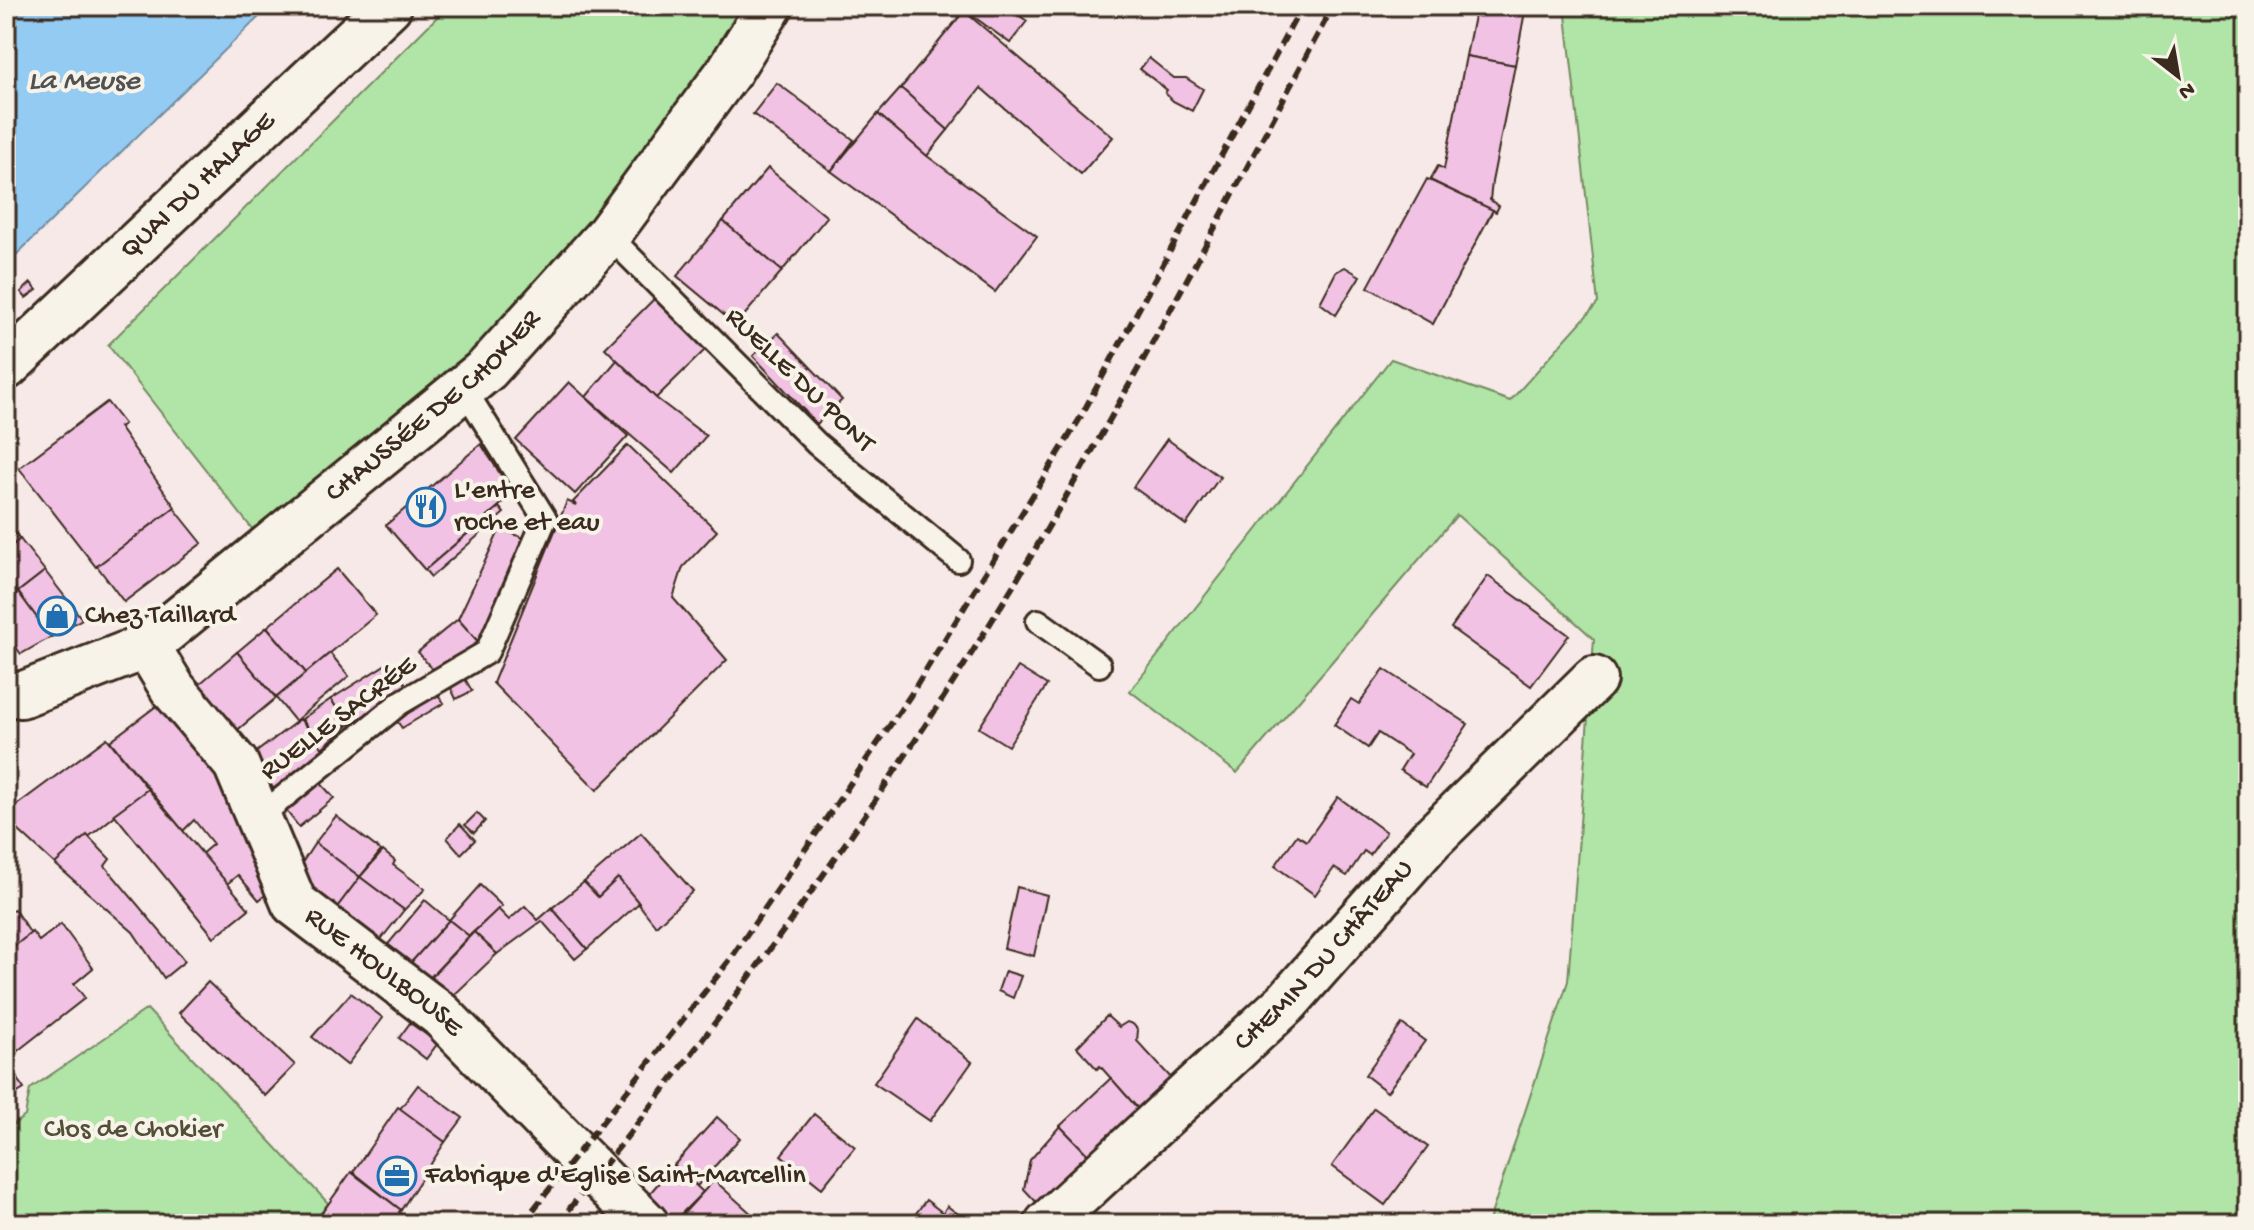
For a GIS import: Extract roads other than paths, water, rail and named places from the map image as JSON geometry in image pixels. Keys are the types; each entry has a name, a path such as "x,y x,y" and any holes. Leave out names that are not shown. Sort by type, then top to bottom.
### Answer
{"street":[{"name":"QUAI DU HALAGE","path":"6,367 389,6"},
{"name":"CHAUSSÉE DE CHOKIER","path":"6,693 21,695 147,646 487,369 608,235 730,70 770,6"},
{"name":"RUE HOULBOUSE","path":"147,646 173,689 236,764 280,876 294,903 441,1015 646,1224"},
{"name":"CHEMIN DU CHÂTEAU","path":"1047,1224 1287,1002 1430,840 1594,679"}],"lane":[{"name":"RUELLE DU PONT","path":"608,235 817,444 958,560"},
{"name":"RUELLE SACRÉE","path":"259,817 400,703 487,652 545,519 463,387"},
{"path":"1038,621 1099,665"}],"water":[{"name":"La Meuse","path":"6,6 270,6 6,265"}],"railway":[{"path":"522,1224 729,961 910,696 1079,420 1302,6"},
{"path":"557,1224 656,1100 844,846 987,629 1091,453 1333,6"}],"place":[{"name":"L'entre roche et eau","path":"426,507"},
{"name":"Chez Taillard","path":"57,616"},
{"name":"Fabrique d'Eglise Saint-Marcellin","path":"397,1176"}],"park label":[{"name":"Clos de Chokier","path":"133,1130"}]}
